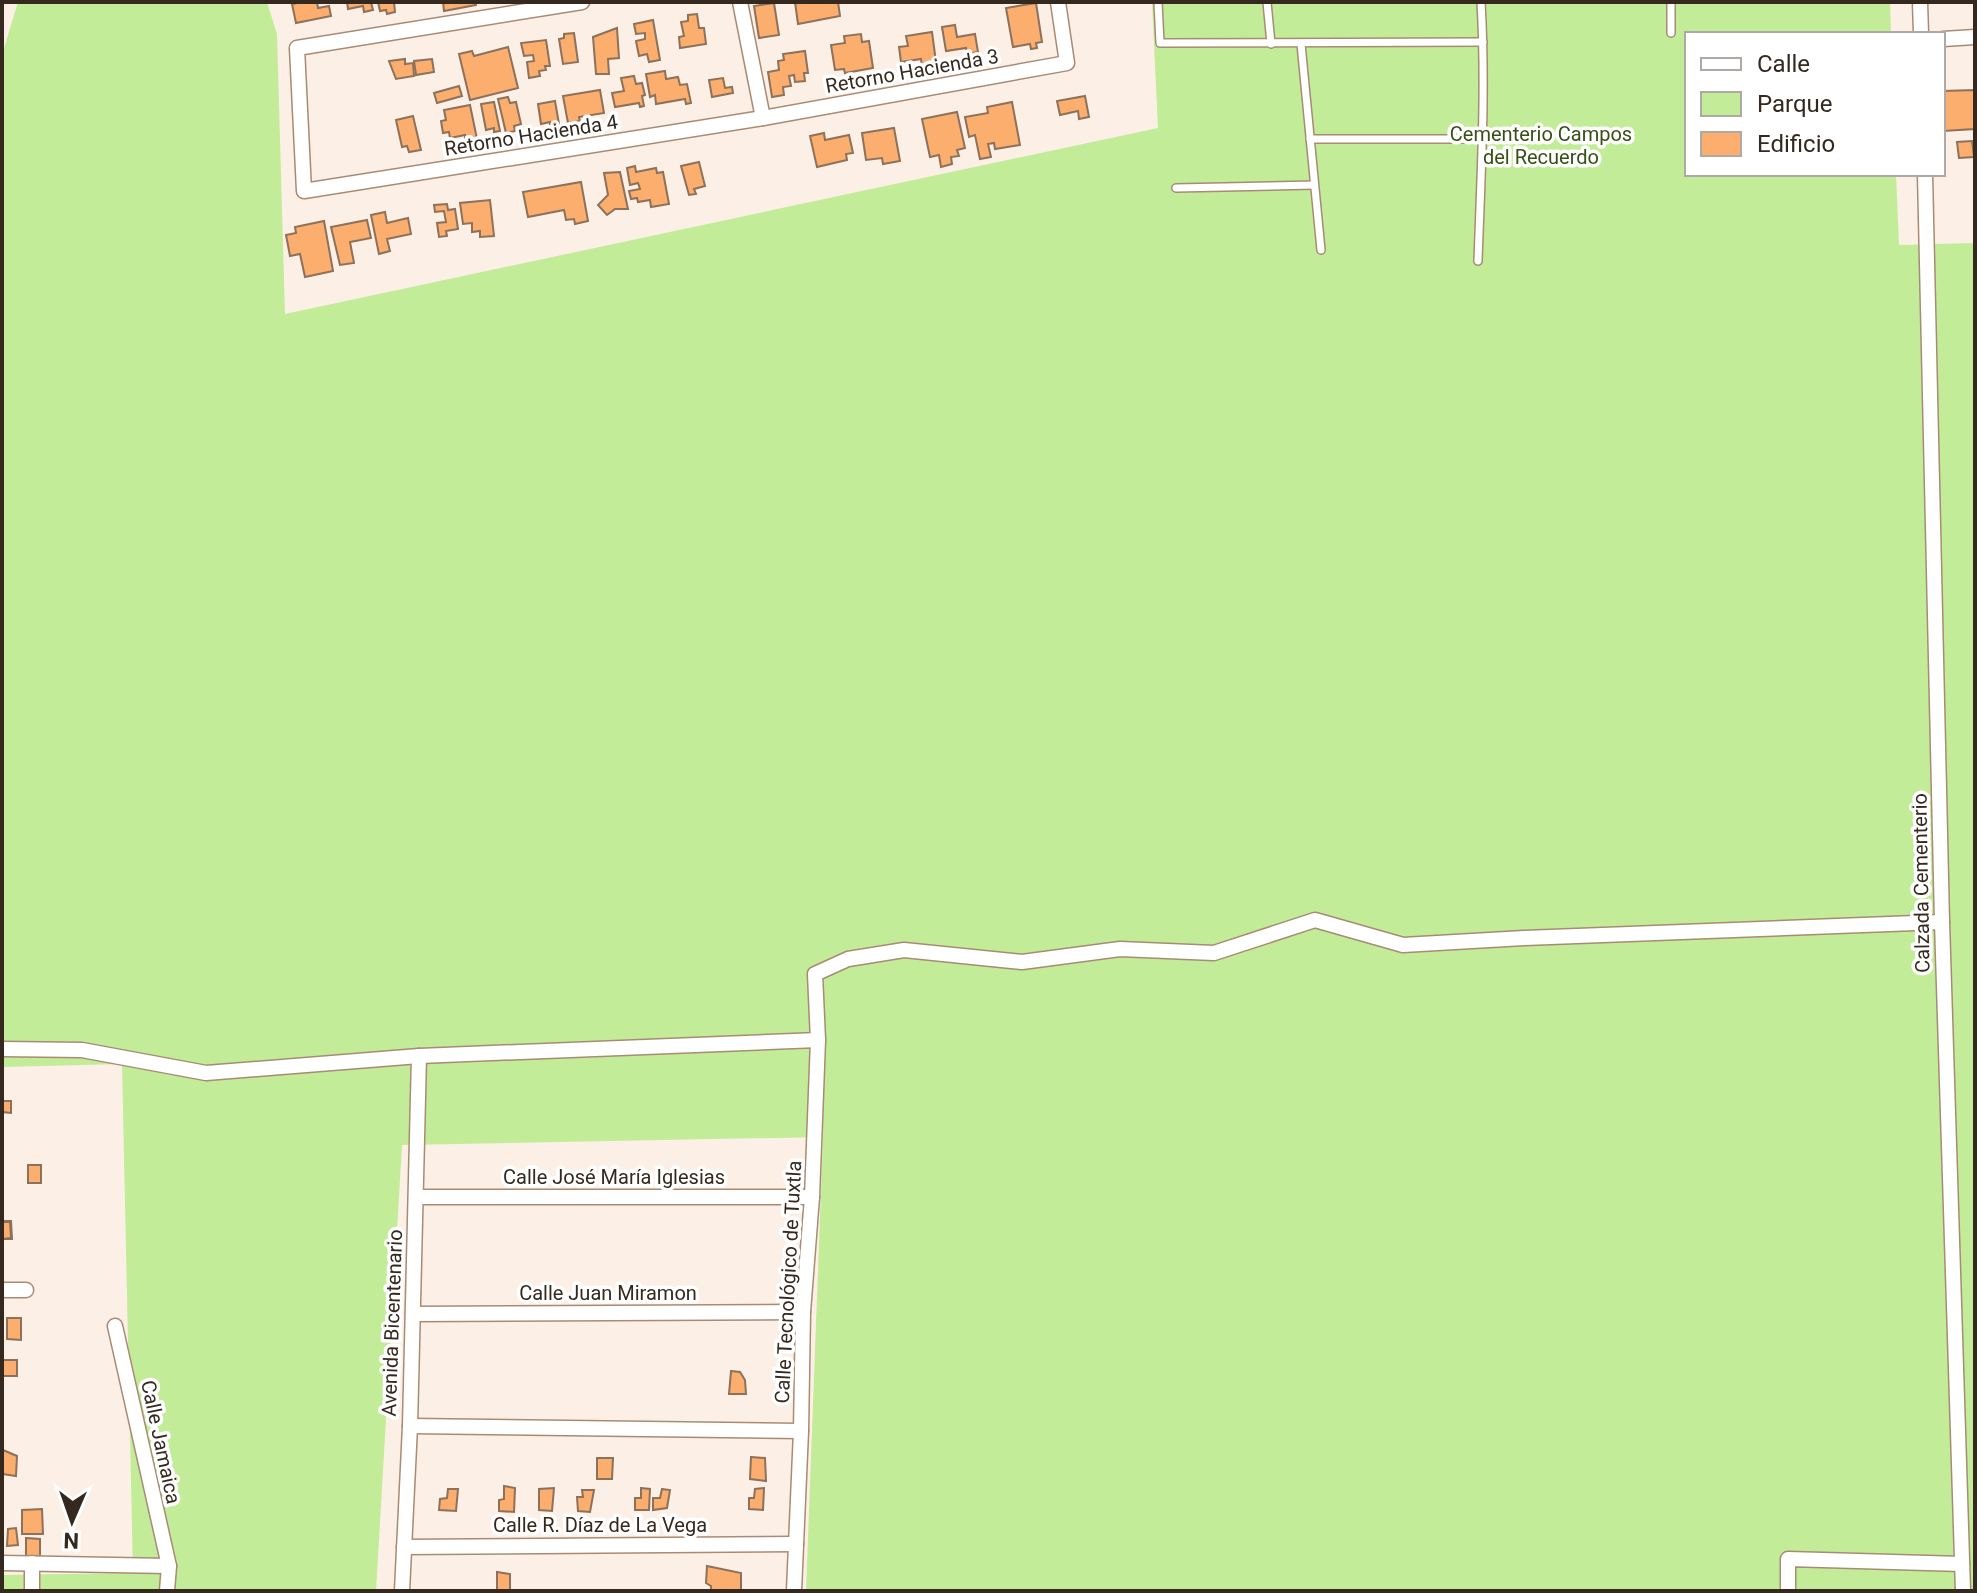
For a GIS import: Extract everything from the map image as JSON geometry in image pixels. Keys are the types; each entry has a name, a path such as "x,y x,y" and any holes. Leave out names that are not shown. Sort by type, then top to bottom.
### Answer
{"street":[{"name":"Retorno Hacienda 4","path":"582,2 297,48 304,191 763,118"},
{"path":"740,2 763,118"},
{"name":"Retorno Hacienda 3","path":"763,118 1067,63 1058,2"},
{"path":"1920,2 1921,32"},
{"path":"1945,39 1975,37"},
{"name":"Calzada Cementerio","path":"1925,176 1942,922 1963,1591"},
{"name":"Calle Tecnológico de Tuxtla","path":"794,1591 803,1312 812,1197 818,1040 815,974 848,959 904,950 1022,962 1120,949 1214,953 1315,920 1403,945 1942,922"},
{"path":"2,1049 82,1050 206,1073 419,1056 818,1040"},
{"name":"Avenida Bicentenario","path":"402,1591 410,1426 419,1056"},
{"name":"Calle José María Iglesias","path":"416,1197 812,1197"},
{"path":"2,1290 26,1290"},
{"name":"Calle Juan Miramon","path":"413,1314 803,1312"},
{"name":"Calle Jamaica","path":"115,1326 169,1566 167,1591"},
{"path":"410,1426 801,1431"},
{"name":"Calle R. Díaz de La Vega","path":"404,1547 796,1544"},
{"path":"1788,1591 1788,1559 1962,1564"},
{"path":"2,1563 169,1566"},
{"path":"32,1563 32,1591"}],"lane":[{"path":"1158,2 1160,43 1483,42"},
{"path":"1267,2 1271,44"},
{"path":"1478,261 1482,139 1481,2"},
{"path":"1671,2 1671,33"},
{"path":"1301,44 1321,250"},
{"path":"1310,139 1482,139"},
{"path":"1176,188 1314,185"}],"green space":[{"name":"Cementerio Campos del Recuerdo","path":"18,2 267,2 277,34 285,314 1158,128 1152,2 1890,2 1891,32 1685,32 1685,176 1896,176 1899,245 1975,243 1975,1591 806,1591 823,1137 402,1145 376,1591 2,1591 2,1575 133,1573 122,1064 2,1067 2,55"}],"building":[{"path":"317,2 318,8 329,6 331,16 296,23 292,4"},
{"path":"347,2 371,2 373,10 364,12 363,6 348,9"},
{"path":"378,2 394,2 395,12 387,14 386,10 380,11"},
{"path":"443,2 475,2 476,5 444,11"},
{"path":"795,2 838,2 840,16 798,24"},
{"path":"774,3 779,35 759,38 754,6"},
{"path":"1036,3 1042,42 1036,43 1037,48 1031,49 1030,44 1013,47 1006,8"},
{"path":"697,14 699,28 704,28 706,44 680,48 679,37 684,36 681,22 688,21 688,15"},
{"path":"653,20 660,60 649,62 647,54 639,56 636,41 645,39 645,33 636,34 634,24"},
{"path":"955,25 957,37 975,34 978,52 967,54 966,48 946,51 942,27"},
{"path":"617,28 619,58 608,59 609,74 596,74 593,37"},
{"path":"932,32 936,62 922,68 921,59 901,62 899,47 908,46 906,36"},
{"path":"574,33 578,62 563,64 559,39 564,38 564,34"},
{"path":"861,34 862,42 869,41 873,68 845,73 844,69 835,70 831,45 845,43 844,36"},
{"path":"546,40 550,66 539,71 540,76 529,78 527,62 534,61 533,55 524,56 521,43"},
{"path":"508,47 518,88 470,100 459,54 472,51 474,56"},
{"path":"805,51 808,73 804,73 805,81 795,82 794,75 789,76 791,86 783,87 784,95 772,97 768,72 779,70 778,61 784,60 783,54"},
{"path":"405,59 405,64 413,63 414,76 396,79 389,61"},
{"path":"432,59 434,72 416,75 414,61"},
{"path":"665,71 666,79 678,77 680,85 687,84 691,103 686,104 685,99 656,104 655,95 650,97 646,74"},
{"path":"634,76 636,84 642,83 644,106 640,107 639,103 615,107 612,93 624,91 621,78"},
{"path":"723,78 725,88 732,87 733,93 712,97 709,80"},
{"path":"459,86 462,96 437,103 434,93"},
{"path":"600,90 604,113 579,117 580,121 568,123 563,96"},
{"path":"1975,90 1975,129 1945,131 1945,91"},
{"path":"1085,96 1089,117 1079,119 1078,111 1060,115 1057,101"},
{"path":"508,97 510,103 516,102 521,124 514,126 515,131 506,133 498,99"},
{"path":"555,101 559,124 541,124 538,104"},
{"path":"494,102 500,131 494,132 494,128 486,130 481,104"},
{"path":"1012,102 1020,145 995,149 994,143 988,144 991,157 980,159 975,135 969,137 965,117 988,113 987,107"},
{"path":"470,105 477,139 465,141 465,135 450,138 449,132 443,133 441,121 446,120 444,110"},
{"path":"957,112 965,148 957,150 959,156 951,157 952,164 941,167 939,155 930,157 922,119"},
{"path":"413,116 421,150 409,152 407,146 402,147 396,120"},
{"path":"894,128 900,161 883,164 882,158 866,160 862,133"},
{"path":"824,133 825,140 849,135 853,153 846,154 847,160 817,167 810,136"},
{"path":"1972,141 1974,157 1959,158 1957,142"},
{"path":"699,162 705,186 694,189 696,194 689,195 681,166"},
{"path":"635,166 636,172 656,168 657,173 663,172 669,204 651,207 650,200 638,202 637,198 631,199 629,191 640,189 638,183 630,185 627,168"},
{"path":"620,172 628,209 615,209 607,215 598,205 608,195 604,173"},
{"path":"581,182 588,221 575,224 574,219 566,220 564,210 528,217 523,192"},
{"path":"490,200 494,236 480,237 480,231 472,232 472,223 463,224 460,203"},
{"path":"447,204 448,210 455,209 458,229 446,231 447,236 439,237 437,223 446,222 444,211 435,212 434,205"},
{"path":"385,212 387,223 408,218 411,234 387,239 390,251 379,254 371,215"},
{"path":"367,220 371,238 350,242 354,263 340,265 331,227"},
{"path":"324,221 333,271 305,277 300,254 290,256 286,235 296,233 295,227"},
{"path":"2,1101 11,1101 11,1113 2,1112"},
{"path":"28,1165 41,1165 41,1183 28,1183"},
{"path":"2,1221 11,1221 12,1239 2,1239"},
{"path":"2,1222 10,1222 11,1238 2,1239"},
{"path":"7,1318 21,1318 21,1340 7,1339"},
{"path":"2,1360 17,1360 17,1376 2,1376"},
{"path":"731,1371 740,1372 745,1380 746,1394 729,1394"},
{"path":"3,1450 17,1456 16,1476 2,1474"},
{"path":"751,1457 765,1458 766,1481 750,1479"},
{"path":"597,1458 613,1458 612,1479 597,1479"},
{"path":"504,1486 515,1488 514,1512 499,1511 499,1500 504,1499"},
{"path":"554,1488 552,1511 539,1510 539,1489"},
{"path":"641,1488 650,1489 649,1510 635,1510 635,1498 641,1498"},
{"path":"764,1488 763,1510 749,1509 749,1498 754,1498 755,1489"},
{"path":"448,1489 458,1489 456,1511 439,1510 440,1499 447,1498"},
{"path":"662,1489 670,1490 667,1508 653,1510 653,1498 660,1498"},
{"path":"582,1490 594,1490 590,1512 578,1511 577,1497 583,1497"},
{"path":"42,1509 43,1534 22,1534 22,1510"},
{"path":"16,1528 18,1545 7,1546 8,1529"},
{"path":"26,1538 40,1539 40,1556 26,1556"},
{"path":"707,1566 741,1573 741,1591 711,1591 711,1586 706,1583"},
{"path":"497,1572 510,1574 510,1591 497,1591"}]}
